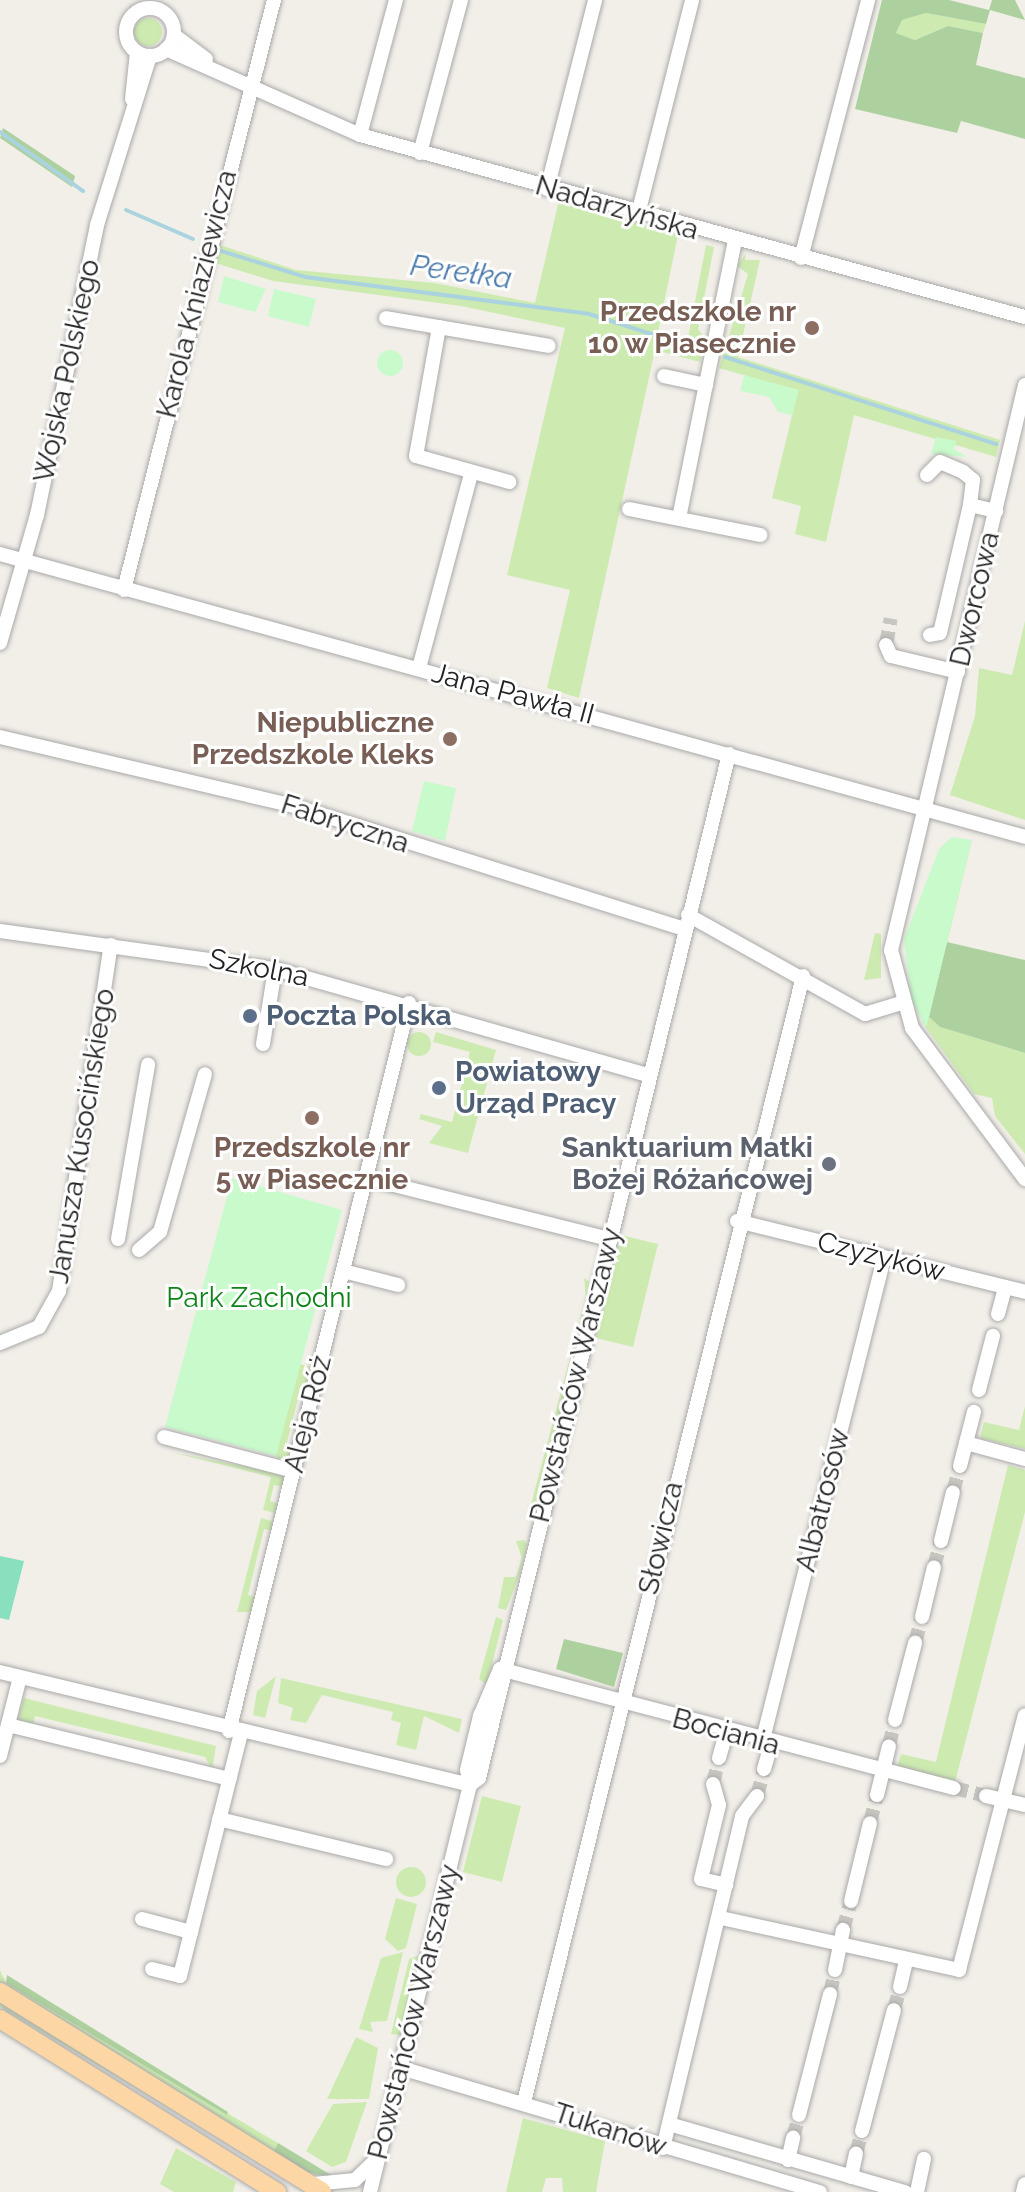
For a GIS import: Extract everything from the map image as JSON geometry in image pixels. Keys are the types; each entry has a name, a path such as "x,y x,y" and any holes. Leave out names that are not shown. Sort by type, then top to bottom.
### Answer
{"main road":[{"path":"0,1992 316,2188"},
{"path":"0,2019 277,2192"}],"street":[{"path":"128,0 168,16"},
{"path":"143,6 127,39 144,54 166,49 174,35 168,16 168,0"},
{"name":"Karola Kniaziewicza","path":"124,590 207,248 274,0"},
{"path":"360,135 396,0"},
{"path":"420,153 461,0"},
{"path":"547,189 595,0"},
{"path":"638,214 692,0"},
{"path":"801,258 868,0"},
{"name":"Nadarzyńska","path":"174,35 219,69"},
{"name":"Nadarzyńska","path":"166,49 219,69 360,135 638,214 1025,317"},
{"name":"Wojska Polskiego","path":"0,643 24,561 144,54"},
{"path":"679,518 735,240"},
{"path":"386,318 549,346"},
{"path":"439,327 413,447 425,463 509,482"},
{"path":"664,376 706,385"},
{"name":"Dworcowa","path":"900,1003 893,931 928,814 1025,385"},
{"path":"927,475 940,462 973,480 940,633 930,635"},
{"path":"419,668 471,474"},
{"path":"970,505 996,511"},
{"path":"629,509 760,535"},
{"name":"Jana Pawła II","path":"0,554 729,754 928,814 1025,837"},
{"path":"886,645 891,656 958,672"},
{"name":"Fabryczna","path":"0,737 291,805 687,922 803,976 865,1014 900,1003"},
{"name":"Powstańców Warszawy","path":"370,2192 470,1785 467,1770 480,1716 500,1669 729,754"},
{"name":"Szkolna","path":"0,931 275,969 409,1003 650,1076"},
{"name":"Janusza Kusocińskiego","path":"0,1343 39,1327 59,1291 111,945"},
{"path":"263,1044 275,969"},
{"name":"Słowicza","path":"524,2102 737,1221 803,976"},
{"name":"Aleja Róż","path":"152,1969 180,1976 229,1779 235,1732 294,1471 409,1003"},
{"path":"900,1003 1025,1179"},
{"path":"118,1239 148,1065"},
{"path":"139,1250 160,1232 205,1074"},
{"path":"366,1178 609,1239"},
{"name":"Czyżyków","path":"737,1221 1025,1292"},
{"name":"Albatrosów","path":"764,1769 766,1744 884,1258"},
{"path":"343,1271 398,1285"},
{"path":"998,1314 1005,1287"},
{"path":"979,1390 993,1336"},
{"path":"960,1466 974,1412"},
{"path":"164,1437 294,1471"},
{"path":"966,1443 1025,1459"},
{"path":"941,1541 953,1492"},
{"path":"922,1617 934,1567"},
{"path":"895,1720 915,1643"},
{"name":"Bociania","path":"500,1669 766,1744 954,1788"},
{"path":"0,1672 19,1681 470,1785"},
{"path":"0,1756 19,1681"},
{"path":"721,1918 952,1974 963,1964 1025,1715"},
{"path":"8,1725 229,1779"},
{"path":"719,1758 726,1733"},
{"path":"877,1795 889,1746"},
{"path":"713,1784 719,1805 701,1879 726,1885"},
{"path":"663,2148 721,1918 742,1816 757,1796"},
{"path":"986,1796 1025,1805"},
{"path":"219,1819 386,1859"},
{"path":"851,1901 870,1823"},
{"path":"142,1919 191,1932"},
{"path":"835,1970 843,1930"},
{"path":"900,1987 906,1962"},
{"path":"799,2115 830,1994"},
{"path":"862,2131 894,2010"},
{"name":"Tukanów","path":"401,2068 820,2192"},
{"name":"Tukanów","path":"669,2124 905,2192"},
{"path":"788,2160 793,2138"},
{"path":"851,2177 856,2154"},
{"path":"316,2188 345,2184 378,2158"},
{"path":"917,2192 924,2159"},
{"path":"1023,2192 1025,2184"}],"green space":[{"path":"882,0 949,0 989,10 992,0 1015,0 1025,20 990,10 986,24 926,13 902,20 896,33 915,40 948,26 983,33 976,65 1025,78 1025,139 961,121 957,133 855,109"},
{"path":"926,13 986,24 983,33 948,26 915,40 896,33 902,20"},
{"path":"148,18 158,22 162,32 158,42 148,46 138,42 134,32 138,22"},
{"path":"3,128 75,176 72,187 0,138"},
{"path":"559,200 678,235 658,332 688,338 706,245 714,247 698,329 705,339 700,362 655,350 579,698 547,688 570,590 507,575 565,328 461,306 273,281 212,262 217,244 296,270 435,283 535,303"},
{"path":"746,253 745,260 760,260 738,357 1000,440 996,457 854,415 826,542 795,534 801,506 772,498 798,391 719,368 748,274 737,266"},
{"path":"224,276 266,289 255,312 218,302"},
{"path":"274,289 316,299 309,327 268,316"},
{"path":"390,350 399,354 403,363 399,372 390,376 381,372 377,363 381,354"},
{"path":"744,375 799,390 792,415 778,412 769,397 740,391"},
{"path":"936,437 956,441 954,449 967,457 931,454"},
{"path":"1025,621 1025,820 950,795 975,716 979,668 1012,675"},
{"path":"424,781 456,788 445,841 412,831"},
{"path":"952,837 972,840 926,1028 911,999 904,939 939,849"},
{"path":"972,840 929,1017 940,1027 1025,1053 1025,1154 995,1116 992,1098 974,1094 922,1022"},
{"path":"875,933 881,934 881,978 864,980"},
{"path":"947,942 1025,960 1025,1053 940,1027 929,1017"},
{"path":"419,1032 428,1035 431,1044 428,1053 419,1056 410,1053 407,1044 410,1035"},
{"path":"436,1032 496,1050 468,1153 429,1143 442,1126 419,1119 421,1114 452,1122 470,1052 433,1042"},
{"name":"Park Zachodni","path":"232,1178 342,1210 276,1456 165,1427"},
{"path":"621,1235 658,1244 633,1347 596,1338"},
{"path":"584,1278 593,1284 535,1513 530,1508 586,1298"},
{"path":"296,1363 315,1368 310,1384 302,1383 286,1446 292,1456 282,1462 276,1456"},
{"path":"1025,1406 1025,1449 980,1438 984,1422 1019,1430"},
{"path":"171,1452 283,1474 284,1487 274,1485 270,1501 280,1504 279,1514 263,1510 271,1477"},
{"path":"1008,1465 1025,1470 1025,1512 955,1782 897,1767 901,1754 936,1762"},
{"path":"261,1518 275,1522 274,1531 264,1529 248,1595 258,1598 253,1612 237,1612"},
{"path":"524,1540 527,1544 519,1576 506,1610 498,1608 504,1577 516,1577 522,1558 516,1541"},
{"path":"0,1556 24,1561 9,1620 0,1618"},
{"path":"496,1617 503,1620 487,1685 479,1679"},
{"path":"564,1639 623,1653 614,1687 556,1669"},
{"path":"276,1676 265,1718 253,1715 257,1691"},
{"path":"281,1678 462,1719 459,1733 424,1716 416,1750 396,1745 401,1723 391,1720 393,1712 322,1695 306,1723 290,1720 293,1708 278,1703"},
{"path":"24,1698 216,1746 212,1770 205,1757 35,1716 33,1724 18,1720"},
{"path":"482,1796 521,1806 502,1882 463,1872"},
{"path":"411,1867 422,1871 426,1882 422,1893 411,1897 400,1893 396,1882 400,1871"},
{"path":"396,1898 417,1904 406,1948 398,1951 385,1939"},
{"path":"403,1952 387,2021 370,2022 373,2032 359,2029 381,1958"},
{"path":"420,1955 400,2035 391,2034 409,1959"},
{"path":"0,1970 6,1983 278,2143 274,2151 0,1984"},
{"path":"7,1975 228,2112 227,2115 6,1983"},
{"path":"0,2001 310,2192 0,2007"},
{"path":"356,2037 378,2048 369,2099 327,2099"},
{"path":"367,2102 346,2162 332,2167 306,2151 333,2104"},
{"path":"523,2118 605,2141 596,2192 563,2192 562,2178 546,2178 542,2192 506,2192"},
{"path":"278,2143 336,2178 309,2173 274,2151"},
{"path":"176,2148 236,2182 233,2192 174,2192 160,2184"}],"waterway":[{"name":"Perełka","path":"0,132 83,191"},
{"name":"Perełka","path":"126,210 193,239"},
{"name":"Perełka","path":"218,250 305,277 589,314 695,348"},
{"name":"Perełka","path":"725,357 996,444"}],"tunnel":[{"path":"886,645 891,618"},
{"path":"953,1492 960,1466"},
{"path":"934,1567 941,1541"},
{"path":"915,1643 922,1617"},
{"path":"889,1746 895,1720"},
{"path":"713,1784 719,1758"},
{"path":"757,1796 764,1769"},
{"path":"954,1788 986,1796"},
{"path":"870,1823 877,1795"},
{"path":"843,1930 851,1901"},
{"path":"830,1994 835,1970"},
{"path":"894,2010 900,1987"},
{"path":"793,2138 799,2115"},
{"path":"856,2154 862,2131"}],"place":[{"name":"Przedszkole nr 10 w Piasecznie","path":"812,328"},
{"name":"Niepubliczne Przedszkole Kleks","path":"450,739"},
{"name":"Poczta Polska","path":"250,1016"},
{"name":"Powiatowy Urząd Pracy","path":"439,1088"},
{"name":"Przedszkole nr 5 w Piasecznie","path":"312,1118"},
{"name":"Sanktuarium Matki Bożej Różańcowej","path":"829,1164"}]}
